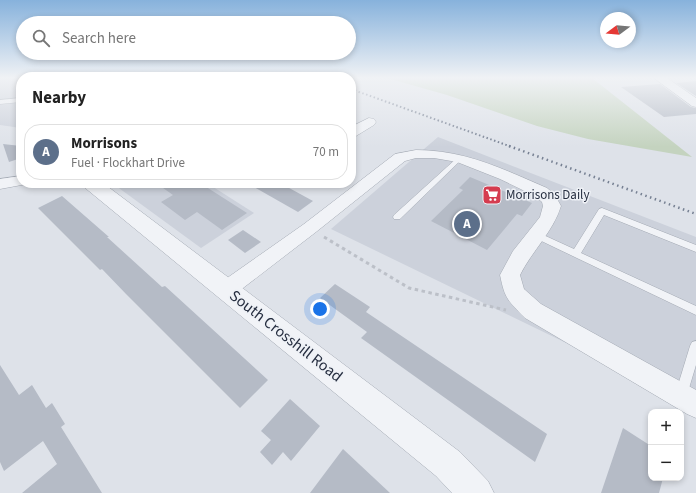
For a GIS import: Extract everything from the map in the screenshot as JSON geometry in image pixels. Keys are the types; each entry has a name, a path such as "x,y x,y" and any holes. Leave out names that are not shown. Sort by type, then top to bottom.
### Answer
{"street":[{"path":"356,130 369,122"},
{"path":"227,289 310,228 400,157 416,154 434,154 460,158 506,176 541,192 549,199 552,206 548,220 520,256 510,275 514,293 533,311 688,400"},
{"path":"0,199 11,183"},
{"name":"South Crosshill Road","path":"97,188 448,464 476,493"}],"lane":[{"path":"0,102 10,101"},
{"path":"397,217 460,158"},
{"path":"576,254 602,211 696,249"},
{"path":"536,235 696,311"},
{"path":"688,400 696,346"}],"path":[{"path":"310,228 409,288 505,310 533,311"}],"shaded area":[{"path":"0,101 16,101 16,127 0,125"},
{"path":"438,137 696,237 696,406 331,229"},
{"path":"119,188 215,188 254,213 201,248"}],"green space":[{"path":"464,101 621,101 692,157 588,139 537,126"}],"building":[{"path":"641,101 683,101 691,107 696,108 696,114 664,117"},
{"path":"3,144 16,145 16,160 9,162"},
{"path":"470,177 532,203 522,216 517,214 487,250 431,221 463,190 459,188"},
{"path":"163,188 208,188 247,213 222,230 197,212 185,220 161,202 173,195"},
{"path":"256,188 289,188 313,201 298,212"},
{"path":"62,196 109,237 107,237 162,287 165,286 268,380 240,408 102,269 100,270 38,208"},
{"path":"243,230 261,242 245,253 228,240"},
{"path":"335,284 370,307 366,312 547,434 535,462 361,338 367,332 320,298"},
{"path":"0,365 19,395 32,385 46,408 52,403 65,424 61,427 102,493 22,493 57,464 43,441 4,471 0,462"},
{"path":"290,399 320,426 291,461 283,452 272,465 260,452 271,440 261,431"},
{"path":"623,428 648,444 648,481 662,481 659,493 601,493"},
{"path":"343,449 390,493 310,493"}],"railway":[{"path":"384,101 512,147"},
{"path":"509,146 696,214"}],"place":[{"name":"Morrisons Daily","path":"492,195"},
{"name":"Morrisons","path":"467,224"}]}
